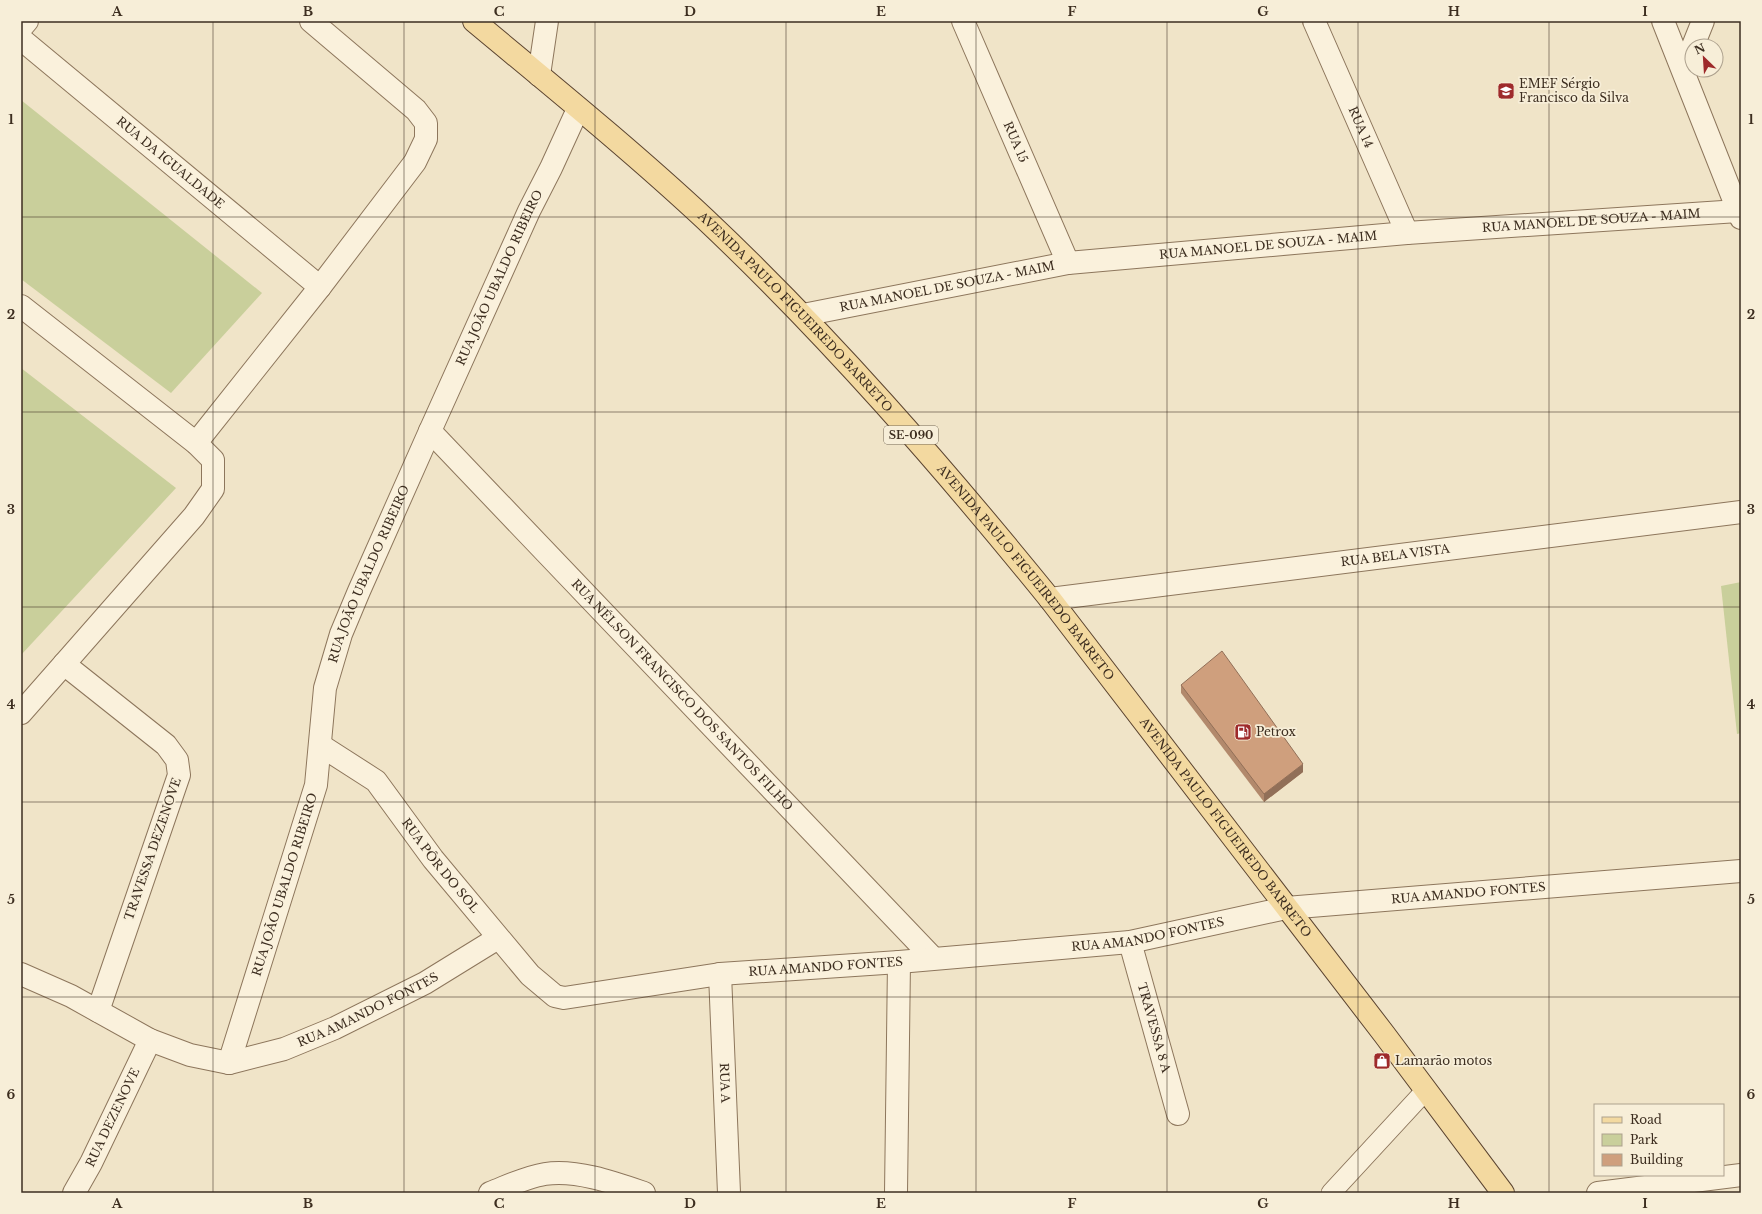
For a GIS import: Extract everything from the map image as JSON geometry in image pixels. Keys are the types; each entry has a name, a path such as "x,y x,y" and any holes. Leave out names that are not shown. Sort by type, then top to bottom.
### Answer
{"main road":[{"name":"AVENIDA PAULO FIGUEIREDO BARRETO","path":"474,21 661,179 706,220 803,315 908,431 1050,598 1503,1193"}],"street":[{"path":"21,28 27,21"},
{"path":"196,443 320,287 415,162 426,139 426,123 416,110 311,21"},
{"path":"539,75 547,21"},
{"name":"RUA 15","path":"963,21 1068,263"},
{"name":"RUA 14","path":"1314,21 1407,233"},
{"path":"1663,21 1740,214"},
{"path":"1696,38 1703,21"},
{"name":"RUA DA IGUALDADE","path":"21,39 320,287"},
{"name":"RUA JOÃO UBALDO RIBEIRO","path":"229,1063 316,785 325,688 341,634 529,211 551,168 578,108"},
{"name":"RUA MANOEL DE SOUZA - MAIM","path":"803,315 1068,263 1407,233 1740,214"},
{"path":"21,306 196,443 213,460 213,489 194,516 21,713"},
{"name":"RUA NÉLSON FRANCISCO DOS SANTOS FILHO","path":"430,431 933,958"},
{"name":"RUA BELA VISTA","path":"1050,598 1741,512"},
{"name":"TRAVESSA DEZENOVE","path":"64,664 166,745 177,760 179,775 98,1011"},
{"name":"RUA PÔR DO SOL","path":"320,745 376,781 433,859 498,938 530,974 555,996"},
{"name":"RUA AMANDO FONTES","path":"555,996 564,998 576,997 720,974 899,962 1130,942 1286,908 1741,871"},
{"name":"RUA AMANDO FONTES","path":"229,1063 284,1049 335,1028 425,983 498,938"},
{"name":"TRAVESSA 8 A","path":"1130,942 1178,1114"},
{"path":"896,1193 899,962"},
{"path":"21,974 71,996 150,1040 190,1055 229,1063"},
{"name":"RUA A","path":"720,974 729,1193"},
{"name":"RUA DEZENOVE","path":"74,1193 91,1163 150,1040"},
{"path":"490,1193 528,1178 546,1174 586,1176 604,1179 644,1193"},
{"path":"1598,1193 1741,1175"}],"lane":[{"path":"1332,1193 1426,1090"}],"green space":[{"path":"21,100 262,293 171,393 21,279"},
{"path":"21,368 176,488 21,655"},
{"path":"1741,582 1741,733 1737,734 1721,586"}],"building":[{"name":"Petrox","path":"1222,651 1303,764 1264,794 1181,685"}],"place":[{"name":"EMEF Sérgio Francisco da Silva","path":"1506,91"},
{"name":"Petrox","path":"1243,732"},
{"name":"Lamarão motos","path":"1382,1061"}]}
